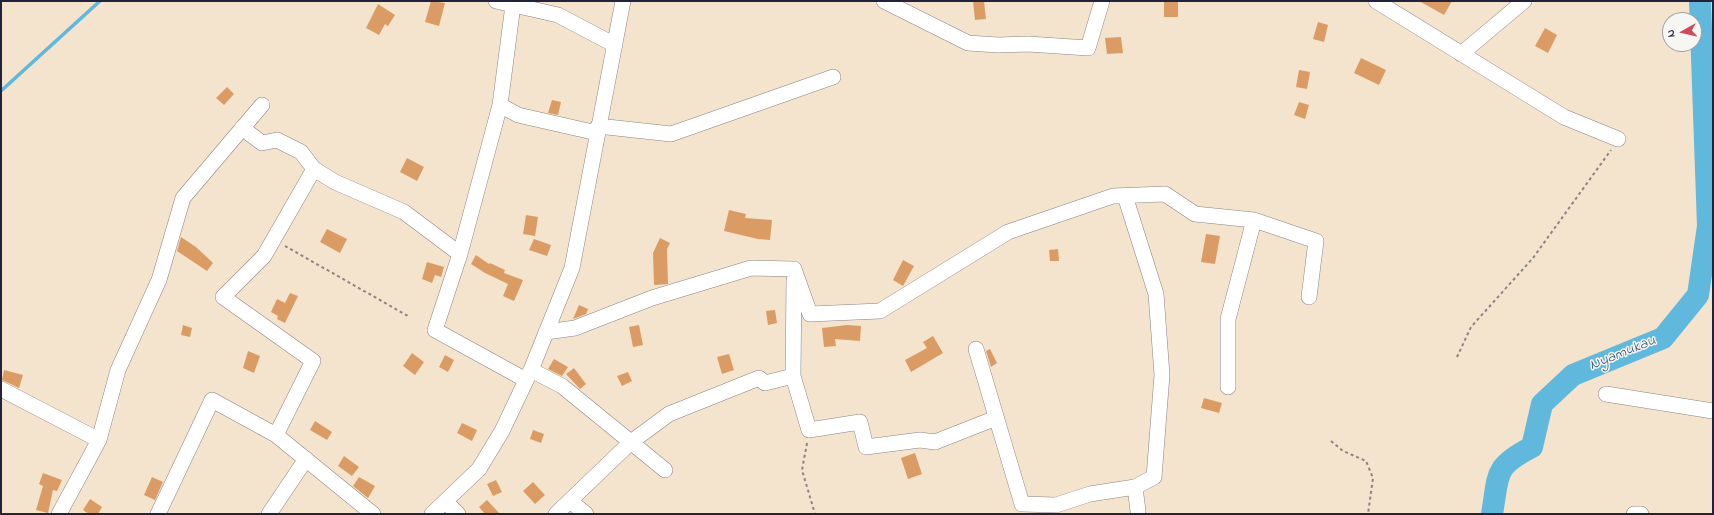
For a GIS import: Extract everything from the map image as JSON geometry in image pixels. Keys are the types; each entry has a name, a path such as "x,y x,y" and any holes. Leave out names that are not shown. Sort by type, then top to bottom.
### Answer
{"street":[{"path":"496,1 558,15 615,45"},
{"path":"432,514 479,469 502,431 528,375 572,268 623,1"},
{"path":"884,1 968,43 998,45 1028,44 1088,48 1102,1"},
{"path":"1376,1 1564,117 1618,139"},
{"path":"1462,54 1524,1"},
{"path":"513,5 500,105 460,254 435,330 528,375 562,386 665,470"},
{"path":"500,105 518,115 598,129 671,134 833,77"},
{"path":"59,514 100,440 118,370 159,280 183,198 262,104"},
{"path":"242,128 262,143 277,140 301,152 314,168 336,182 404,212 460,254"},
{"path":"276,435 312,361 223,297 264,256 314,168"},
{"path":"794,269 810,314 880,311 1008,232 1113,196 1164,194 1195,214 1254,220 1316,241 1310,297"},
{"path":"976,349 1022,504 1056,505 1090,494 1136,487 1154,477 1162,375 1156,294 1125,196"},
{"path":"1228,387 1228,319 1254,220"},
{"path":"546,332 575,328 652,298 751,268 794,269"},
{"path":"794,269 794,376 809,430 860,422 866,447 920,440 935,442 996,418"},
{"path":"556,514 631,442 669,414 759,378 765,383 794,376"},
{"path":"1,389 100,440"},
{"path":"1606,394 1713,412"},
{"path":"158,514 212,400 276,435 373,514"},
{"path":"269,514 306,459"},
{"path":"1136,487 1138,511"},
{"path":"570,501 586,514"},
{"path":"446,502 458,514"},
{"path":"1634,514 1640,514"}],"path":[{"path":"1457,357 1471,326 1533,258 1618,139"},
{"path":"273,239 408,316"},
{"path":"809,430 802,470 815,514"},
{"path":"1331,441 1343,451 1366,461 1373,478 1368,514"}],"building":[{"path":"431,1 445,3 439,26 425,22"},
{"path":"973,1 984,1 986,19 975,20"},
{"path":"1164,1 1178,1 1178,17 1164,17"},
{"path":"1419,1 1452,1 1444,15"},
{"path":"378,4 395,15 388,26 385,24 379,35 366,28"},
{"path":"1318,22 1328,25 1324,42 1313,39"},
{"path":"1545,28 1557,35 1548,53 1535,46"},
{"path":"1121,37 1123,53 1107,54 1105,38"},
{"path":"1361,58 1386,70 1379,85 1354,73"},
{"path":"1299,70 1310,72 1307,89 1296,87"},
{"path":"227,87 234,94 224,105 216,98"},
{"path":"552,100 561,102 558,115 548,113"},
{"path":"1299,102 1309,105 1305,119 1294,115"},
{"path":"407,158 424,167 417,181 400,172"},
{"path":"729,210 746,214 745,218 772,220 770,240 758,239 724,231"},
{"path":"526,215 538,217 535,236 523,234"},
{"path":"327,229 347,239 340,253 320,242"},
{"path":"1206,234 1220,236 1215,264 1201,262"},
{"path":"181,237 196,247 213,263 207,271 177,251"},
{"path":"660,238 670,243 667,249 668,284 654,285 653,253"},
{"path":"534,239 551,245 547,256 529,250"},
{"path":"1058,249 1059,261 1050,261 1049,250"},
{"path":"476,255 489,264 490,263 505,270 504,273 523,280 514,301 503,296 508,284 485,273 471,264"},
{"path":"903,260 914,266 903,286 893,280"},
{"path":"427,262 444,267 441,277 435,275 432,283 422,279"},
{"path":"290,293 298,296 285,323 277,319 278,316 271,312 277,299 285,303"},
{"path":"579,305 588,309 586,314 573,319"},
{"path":"775,310 777,323 768,325 766,311"},
{"path":"183,325 192,328 190,337 181,335"},
{"path":"639,325 643,345 633,347 629,327"},
{"path":"847,325 861,326 860,341 835,339 836,346 824,347 822,328"},
{"path":"933,336 943,353 911,372 905,360 927,348 923,342"},
{"path":"990,349 997,363 991,367 986,351"},
{"path":"248,351 260,356 254,373 243,368"},
{"path":"412,353 424,362 415,375 403,366"},
{"path":"729,354 734,370 722,374 717,357"},
{"path":"445,355 454,360 448,372 439,367"},
{"path":"554,359 568,367 562,376 548,369"},
{"path":"574,368 586,384 580,389 566,374"},
{"path":"4,370 23,375 19,388 2,380"},
{"path":"628,372 632,381 622,386 617,376"},
{"path":"1204,398 1222,403 1219,413 1201,408"},
{"path":"315,421 332,432 327,440 310,430"},
{"path":"462,423 477,430 472,441 457,433"},
{"path":"533,430 544,434 541,443 530,439"},
{"path":"915,453 922,474 908,479 901,458"},
{"path":"344,456 359,467 352,476 338,466"},
{"path":"43,473 62,480 57,491 53,490 48,513 36,510 43,486 39,484"},
{"path":"152,477 163,482 155,500 144,495"},
{"path":"359,477 375,486 368,498 353,486"},
{"path":"496,480 502,492 493,496 487,484"},
{"path":"533,482 545,495 535,504 523,491"},
{"path":"90,499 102,507 98,514 89,514 83,510"},
{"path":"487,500 500,514 485,514 479,507"}],"waterway":[{"path":"1,91 100,1"},
{"name":"Nyamukau","path":"1492,514 1497,480 1500,473 1510,460 1532,447 1542,404 1573,375 1663,338 1698,295 1708,226 1700,1"},
{"path":"1705,155 1713,155"}]}
